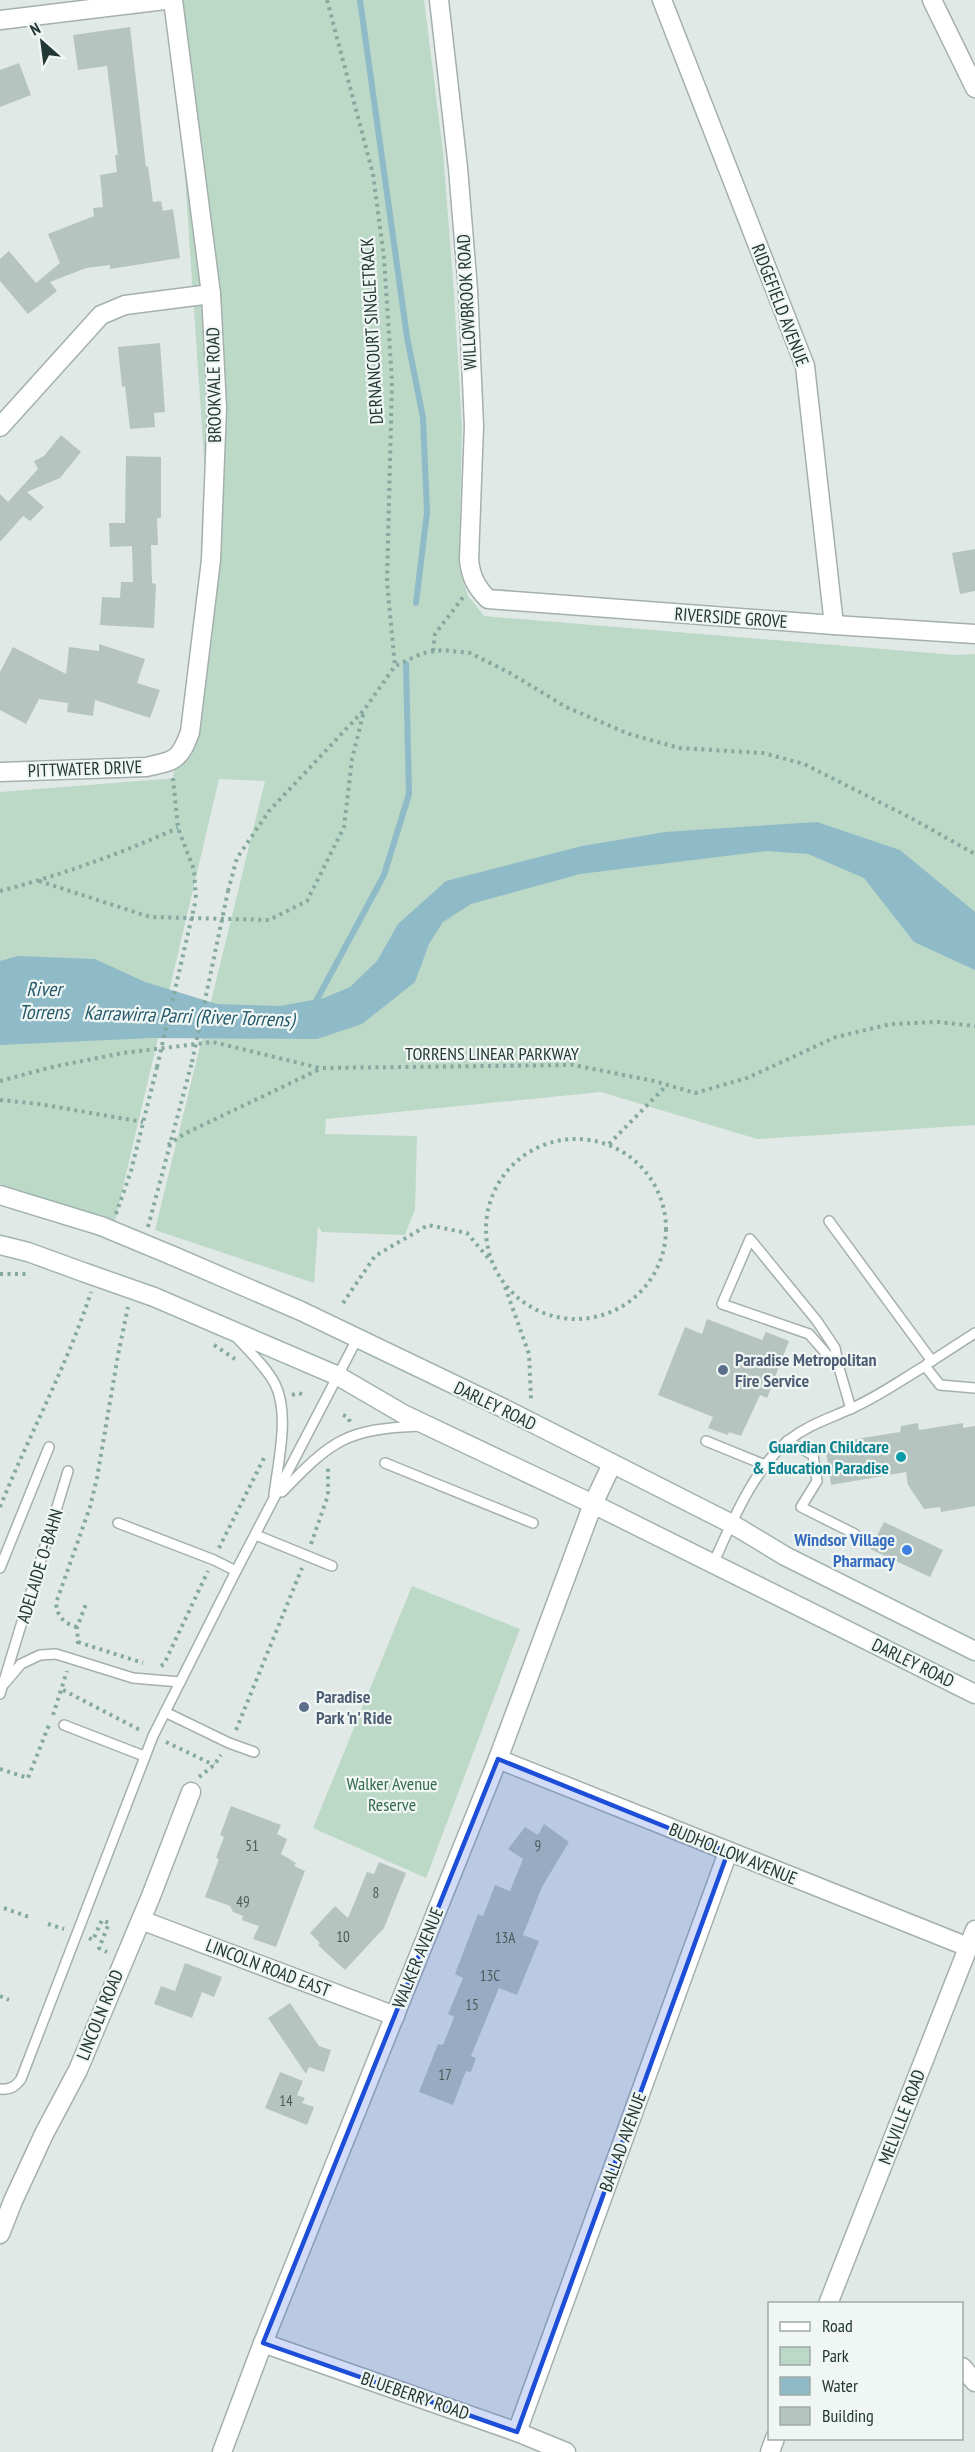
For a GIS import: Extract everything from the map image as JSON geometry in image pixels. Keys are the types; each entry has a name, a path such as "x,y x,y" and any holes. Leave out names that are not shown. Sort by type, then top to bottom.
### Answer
{"street":[{"path":"0,20 165,0"},
{"name":"BROOKVALE ROAD","path":"169,763 183,752 190,732 211,560 217,407 211,294 173,0"},
{"name":"WILLOWBROOK ROAD","path":"438,0 458,168 468,290 474,426 469,560 474,582"},
{"name":"RIDGEFIELD AVENUE","path":"662,0 805,366 834,626"},
{"path":"932,0 975,87"},
{"path":"0,427 101,315 125,305 211,294"},
{"name":"RIVERSIDE GROVE","path":"474,582 488,599 834,626 975,634"},
{"name":"PITTWATER DRIVE","path":"0,772 147,767 169,763"},
{"name":"DARLEY ROAD","path":"0,1195 107,1225 301,1311 501,1407 732,1524 785,1556 975,1651"},
{"name":"DARLEY ROAD","path":"0,1245 28,1252 88,1276 154,1297 338,1376 429,1426 593,1504 975,1694"},
{"path":"0,1261 28,1252"},
{"name":"WALKER AVENUE","path":"222,2452 263,2343 498,1759 593,1504 612,1464"},
{"name":"BUDHOLLOW AVENUE","path":"498,1759 728,1852 972,1939"},
{"name":"LINCOLN ROAD","path":"0,2234 44,2134 78,2070 141,1920 190,1792"},
{"name":"BALLAD AVENUE","path":"518,2432 728,1852"},
{"name":"LINCOLN ROAD EAST","path":"141,1920 395,2016"},
{"name":"MELVILLE ROAD","path":"829,2302 972,1939"},
{"name":"BLUEBERRY ROAD","path":"263,2343 518,2432 566,2452"},
{"path":"963,2368 975,2382"}],"lane":[{"path":"829,1221 928,1364 940,1385 975,1388"},
{"path":"839,1368 809,1334 722,1304 750,1239 817,1321 835,1348 851,1409"},
{"path":"228,1329 267,1372 280,1399 281,1427 274,1500"},
{"path":"713,1564 765,1465 787,1441 808,1425 851,1409 928,1364 975,1333"},
{"path":"0,2088 9,2089 16,2086 25,2070 153,1736 357,1339"},
{"path":"274,1500 317,1455 346,1437 377,1429 429,1426"},
{"path":"706,1441 765,1465"},
{"path":"787,1441 813,1455 817,1480 801,1507 855,1534"},
{"name":"ADELAIDE O-BAHN","path":"0,1568 49,1447"},
{"path":"385,1463 533,1523"},
{"name":"ADELAIDE O-BAHN","path":"2,1690 68,1471"},
{"path":"118,1523 214,1560 236,1571"},
{"path":"256,1535 332,1566"},
{"path":"2,1690 21,1664 40,1655 56,1654 133,1678 180,1682"},
{"path":"165,1712 229,1743 254,1752"},
{"path":"64,1725 144,1756"}],"path":[{"name":"DERNANCOURT SINGLETRACK","path":"327,0 373,174 384,258 392,381 387,582 395,666"},
{"path":"433,651 435,634 474,582"},
{"path":"146,1235 168,1145 192,1062 237,858 269,811 364,710 395,666 423,652 470,653 510,673 566,707 629,734 679,748 763,753 804,764 911,818 975,854"},
{"path":"39,880 150,917 270,920 307,901 344,827 352,759 364,710"},
{"path":"107,1225 131,1171 196,899 195,870 178,828 173,777 169,763"},
{"path":"0,891 115,856 178,828"},
{"name":"TORRENS LINEAR PARKWAY","path":"0,1081 52,1067 123,1053 213,1042 320,1068 573,1065 695,1093 747,1078 836,1037 891,1024 938,1022 975,1026"},
{"path":"168,1145 184,1134 320,1068"},
{"path":"608,1144 667,1085"},
{"path":"0,1100 39,1104 143,1122"},
{"path":"490,1261 485,1232 489,1203 502,1177 515,1163 522,1156 549,1143 579,1138 608,1144 634,1160 654,1183 665,1212 666,1242 656,1271 638,1295 613,1312 583,1319 554,1317 545,1314 527,1306 505,1287"},
{"path":"343,1303 375,1256 428,1225 467,1233 490,1261 505,1287 529,1354 531,1399"},
{"path":"0,1507 21,1455 76,1338 88,1276"},
{"path":"77,1627 68,1625 62,1619 56,1609 56,1604 90,1507 129,1303"},
{"path":"213,1345 241,1363"},
{"path":"291,1395 299,1393 306,1396"},
{"path":"343,1415 348,1417 351,1425"},
{"path":"157,1668 164,1664 265,1456"},
{"path":"63,1690 214,1765 229,1743 307,1555 328,1495 328,1464"},
{"path":"75,1651 78,1642 77,1627 86,1604"},
{"path":"78,1642 146,1664"},
{"path":"0,1769 28,1778 63,1690 68,1668"},
{"path":"4,1908 29,1917"},
{"path":"86,1937 93,1940 102,1920 110,1923 99,1948 123,1959"},
{"path":"48,1924 69,1931"},
{"path":"0,1996 9,2000"}],"highlighted area":[{"path":"498,1759 728,1852 517,2432 263,2343"}],"green space":[{"path":"173,0 424,0 443,152 454,294 462,427 459,567 468,596 484,616 955,655 975,654 975,1125 757,1139 601,1092 326,1119 325,1134 417,1136 415,1209 405,1235 322,1232 318,1226 314,1283 155,1230 265,781 219,779 115,1221 0,1184 0,792 177,778 173,777 211,560"},
{"name":"Walker Avenue Reserve","path":"412,1586 520,1629 426,1878 313,1828"}],"water":[{"name":"River Torrens","path":"817,822 900,850 975,912 975,970 914,942 864,878 808,854 766,851 580,874 471,904 443,922 429,944 415,982 362,1024 317,1039 151,1038 0,1045 0,961 18,956 95,959 145,982 217,1004 280,1006 324,998 350,987 377,961 398,924 446,881 582,846 665,832"}],"building":[{"path":"130,27 146,167 148,166 153,202 161,201 163,211 173,209 180,258 110,269 110,265 86,268 50,282 57,291 28,314 0,281 0,259 9,251 36,283 60,263 48,234 94,216 93,208 103,207 100,175 117,172 115,155 118,155 107,66 78,70 73,35"},
{"path":"19,63 31,95 0,107 0,70"},
{"path":"160,343 165,412 154,413 155,427 130,429 125,386 122,387 118,347"},
{"path":"61,435 81,452 60,478 27,492 44,507 30,521 23,516 0,542 0,494 8,502 38,469 34,461 44,456"},
{"path":"126,456 161,457 161,518 157,518 158,545 151,545 152,583 156,584 154,628 100,625 102,597 120,598 121,582 133,582 132,546 110,547 109,523 125,523"},
{"path":"975,549 975,591 960,594 952,553"},
{"path":"99,644 145,659 137,683 160,690 150,718 95,700 93,716 67,712 68,703 39,699 26,724 0,710 0,672 13,647 66,674 69,647 99,651"},
{"name":"Paradise Metropolitan Fire Service","path":"707,1319 762,1340 766,1332 789,1341 767,1398 760,1395 741,1436 729,1432 728,1435 708,1428 713,1417 658,1395 685,1327 702,1334"},
{"name":"Guardian Childcare & Education Paradise","path":"918,1423 919,1430 963,1423 963,1428 975,1426 975,1506 941,1512 940,1507 924,1509 908,1485 906,1472 831,1485 825,1444 900,1432 901,1426"},
{"name":"Windsor Village Pharmacy","path":"884,1522 943,1550 930,1577 870,1549"},
{"path":"231,1806 281,1825 277,1834 287,1839 281,1854 296,1863 294,1866 305,1871 276,1947 253,1939 259,1926 242,1920 243,1916 233,1912 230,1906 205,1897 219,1859 216,1858 224,1837 220,1835"},
{"path":"544,1824 569,1842 542,1887 523,1935 539,1941 517,1995 499,1988 471,2056 476,2058 471,2072 466,2071 453,2105 419,2092 438,2044 443,2045 454,2017 448,2014 463,1978 455,1974 478,1914 483,1916 495,1885 510,1891 523,1859 508,1849 525,1827 538,1835"},
{"path":"379,1862 406,1873 384,1928 345,1970 318,1945 320,1943 310,1933 335,1906 348,1918 367,1872 374,1874"},
{"path":"185,1963 222,1977 214,1997 202,1992 192,2018 154,2004 161,1986 175,1991"},
{"path":"290,2003 319,2046 331,2050 324,2072 309,2067 306,2074 268,2018"},
{"path":"280,2072 303,2081 297,2095 305,2098 302,2103 314,2107 307,2125 265,2108"}],"waterway":[{"path":"360,0 407,337 423,418 427,512 416,603"},
{"path":"314,1005 384,875 409,794 406,664"}],"place":[{"name":"Paradise Metropolitan Fire Service","path":"723,1370"},
{"name":"Guardian Childcare & Education Paradise","path":"901,1457"},
{"name":"Windsor Village Pharmacy","path":"907,1550"},
{"name":"Paradise Park 'n' Ride","path":"304,1707"}],"water label":[{"name":"Karrawirra Parri (River Torrens)","path":"189,1016"}]}
